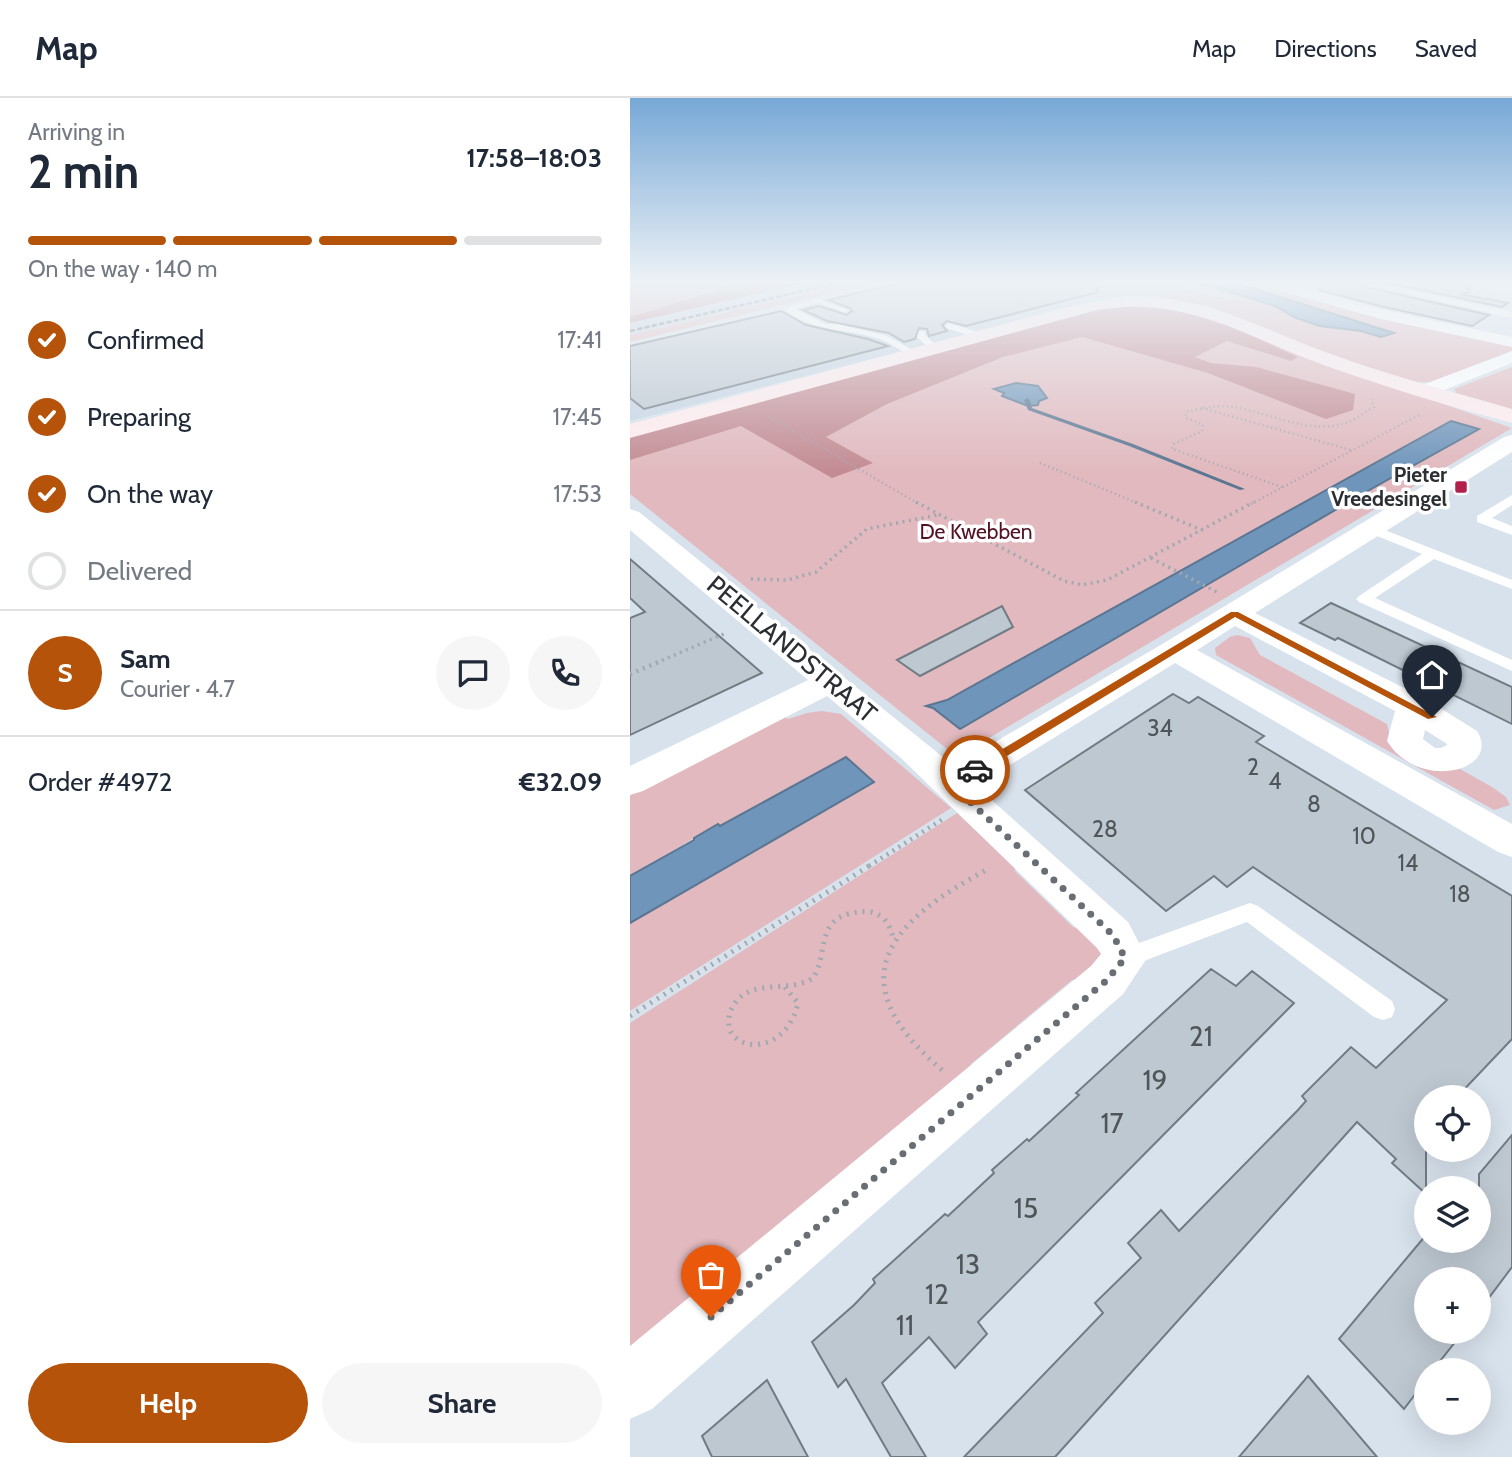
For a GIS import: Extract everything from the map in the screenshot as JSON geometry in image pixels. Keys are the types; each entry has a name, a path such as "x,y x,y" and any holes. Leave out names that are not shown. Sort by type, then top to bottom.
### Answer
{"street":[{"path":"630,432 914,354 922,346"},
{"path":"1298,346 1335,362 1512,415"},
{"path":"1490,346 1512,353"},
{"path":"1427,390 1512,353"},
{"path":"961,793 1175,650 1229,605 1488,468 1512,442"},
{"name":"PEELLANDSTRAAT","path":"635,527 706,578 914,750 1020,848"},
{"path":"1229,605 1412,706"},
{"path":"1175,650 1512,842"},
{"path":"630,782 830,682"},
{"path":"630,1387 1107,980 1125,958 1113,935 1020,848"}],"lane":[{"path":"900,346 914,354"},
{"path":"1512,499 1482,519 1512,531"},
{"path":"1372,528 1512,584"},
{"path":"1433,553 1364,599 1512,666"},
{"path":"1125,958 1250,912 1383,1009"}],"path":[{"path":"740,400 938,515 1073,584 1087,586 1100,583 1151,558 1419,416 1424,407 1413,397 1427,390"},
{"path":"1283,487 1172,449 1174,443 1202,431 1203,425 1185,417 1186,412 1196,407 1227,405 1292,424 1324,427 1366,414 1374,407 1370,398"},
{"path":"1196,407 1352,450"},
{"path":"1040,463 1203,530"},
{"path":"706,578 787,580 816,572 867,529 938,515"},
{"path":"1151,558 1229,605"},
{"path":"630,674 756,620"},
{"path":"630,1016 961,793"},
{"path":"975,1093 923,1053 889,1010 884,987 885,968 894,940 911,920 929,905 1020,848"},
{"path":"785,987 798,1003 790,1026 780,1036 752,1044 741,1041 732,1034 728,1024 730,1012 737,1001 760,986 773,984 785,987 805,983 815,977 820,967 820,949 835,920 850,912 868,910 889,923 894,940"}],"shaded area":[{"path":"630,346 920,346 630,421"},
{"path":"962,346 1045,346 1003,357 887,404 826,437 873,463 832,478 741,426 630,460 630,435"},
{"path":"1115,346 1216,346 1195,357 1211,363 1256,367 1355,394 1353,410 1326,419 1208,373"},
{"path":"1244,346 1275,346 1298,357 1291,361"}],"green space":[{"name":"De Kwebben","path":"958,346 1279,346 1512,428 957,757 630,494 630,433"},
{"path":"1308,346 1512,346 1512,351 1430,382 1416,382 1344,361"},
{"path":"1512,367 1512,412 1453,394 1456,392 1454,389"},
{"path":"1237,635 1250,638 1260,655 1387,724 1392,745 1439,771 1460,769 1506,797 1510,805 1494,810 1216,655 1215,648"},
{"path":"822,711 841,714 951,808 630,1011 630,923 874,782 846,757 719,826 718,824 630,876 630,795 785,717 788,719"},
{"path":"957,813 1007,860 1015,858 1015,871 1073,927 1094,933 1106,949 1095,976 1072,980 971,1064 965,1081 630,1366 630,1023"}],"water":[{"path":"1016,383 1038,386 1047,398 1039,401 1038,405 1028,406 1002,396 1004,393 994,389"},
{"path":"1451,421 1479,429 960,729 933,708 926,706 947,700"},
{"path":"846,757 874,782 630,923 630,876 718,824 720,826"}],"building":[{"path":"630,346 886,346 644,409 630,398"},
{"path":"630,559 762,673 630,735 630,618 645,612 630,598"},
{"path":"1331,603 1512,687 1512,724 1338,638 1335,640 1300,623"},
{"path":"1002,606 1013,627 920,676 897,660"},
{"path":"1173,694 1189,703 1198,697 1264,736 1256,742 1512,896 1512,1039 1468,1085 1414,1085 1414,1162 1426,1162 1426,1176 1414,1176 1414,1183 1392,1163 1396,1159 1357,1122 1055,1457 964,1457 1103,1313 1095,1303 1141,1258 1128,1243 1161,1210 1179,1231 1298,1110 1306,1101 1302,1096 1351,1047 1376,1068 1447,1000 1253,867 1227,887 1214,876 1166,911 1025,790"},
{"path":"1211,969 1236,986 1252,971 1294,1003 978,1322 987,1334 955,1368 929,1337 882,1383 926,1457 891,1457 846,1379 838,1387 812,1342 854,1305 875,1283 873,1279 945,1214 948,1216 994,1173 992,1170 1027,1139 1029,1141 1079,1095 1076,1093"},
{"path":"1512,1135 1512,1267 1491,1295 1491,1267 1414,1267 1414,1344 1454,1344 1442,1358 1414,1358 1414,1396 1404,1409 1339,1339 1414,1249 1414,1253 1491,1253 1491,1176 1479,1174"},
{"path":"1308,1376 1377,1457 1239,1457"},
{"path":"767,1380 808,1457 712,1457 702,1436"}],"waterway":[{"path":"1027,400 1030,409 1242,489"}],"way so far":[{"path":"711,1317 1107,980 1125,958 1113,935 951,784 975,770"}],"place":[{"name":"Pieter Vreedesingel","path":"1461,487"}],"route":[{"path":"975,770 1234,614 1432,717"}]}
